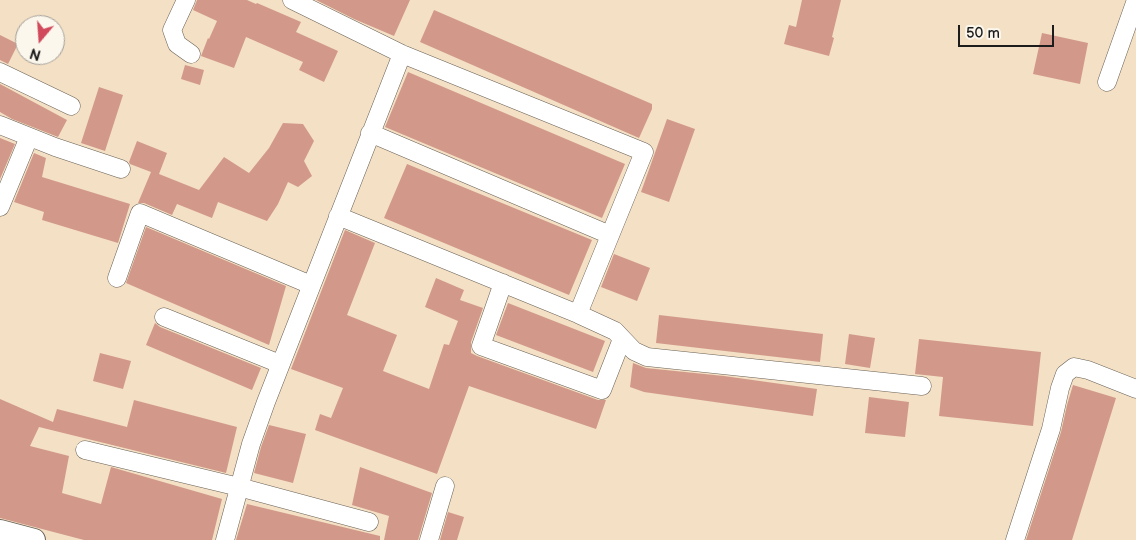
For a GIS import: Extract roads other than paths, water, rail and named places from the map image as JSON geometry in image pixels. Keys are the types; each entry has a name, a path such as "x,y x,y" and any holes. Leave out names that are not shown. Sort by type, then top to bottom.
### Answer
{"main road":[{"path":"0,531 34,540"}],"street":[{"path":"186,0 172,30 177,44 191,54"},
{"path":"292,0 402,54 644,152 578,314"},
{"path":"1107,82 1136,0"},
{"path":"225,540 251,444 280,364 402,54"},
{"path":"0,72 71,106"},
{"path":"0,125 55,148 121,169"},
{"path":"370,133 610,235"},
{"path":"0,207 29,137"},
{"path":"117,278 140,213 311,285"},
{"path":"338,216 578,314 615,332 634,351 647,357 922,386"},
{"path":"503,283 481,346 602,390 622,339"},
{"path":"164,317 280,364"},
{"path":"1015,540 1051,429 1065,374 1074,367 1088,370 1136,389"},
{"path":"85,450 239,487 369,522"},
{"path":"429,540 445,486"}]}
